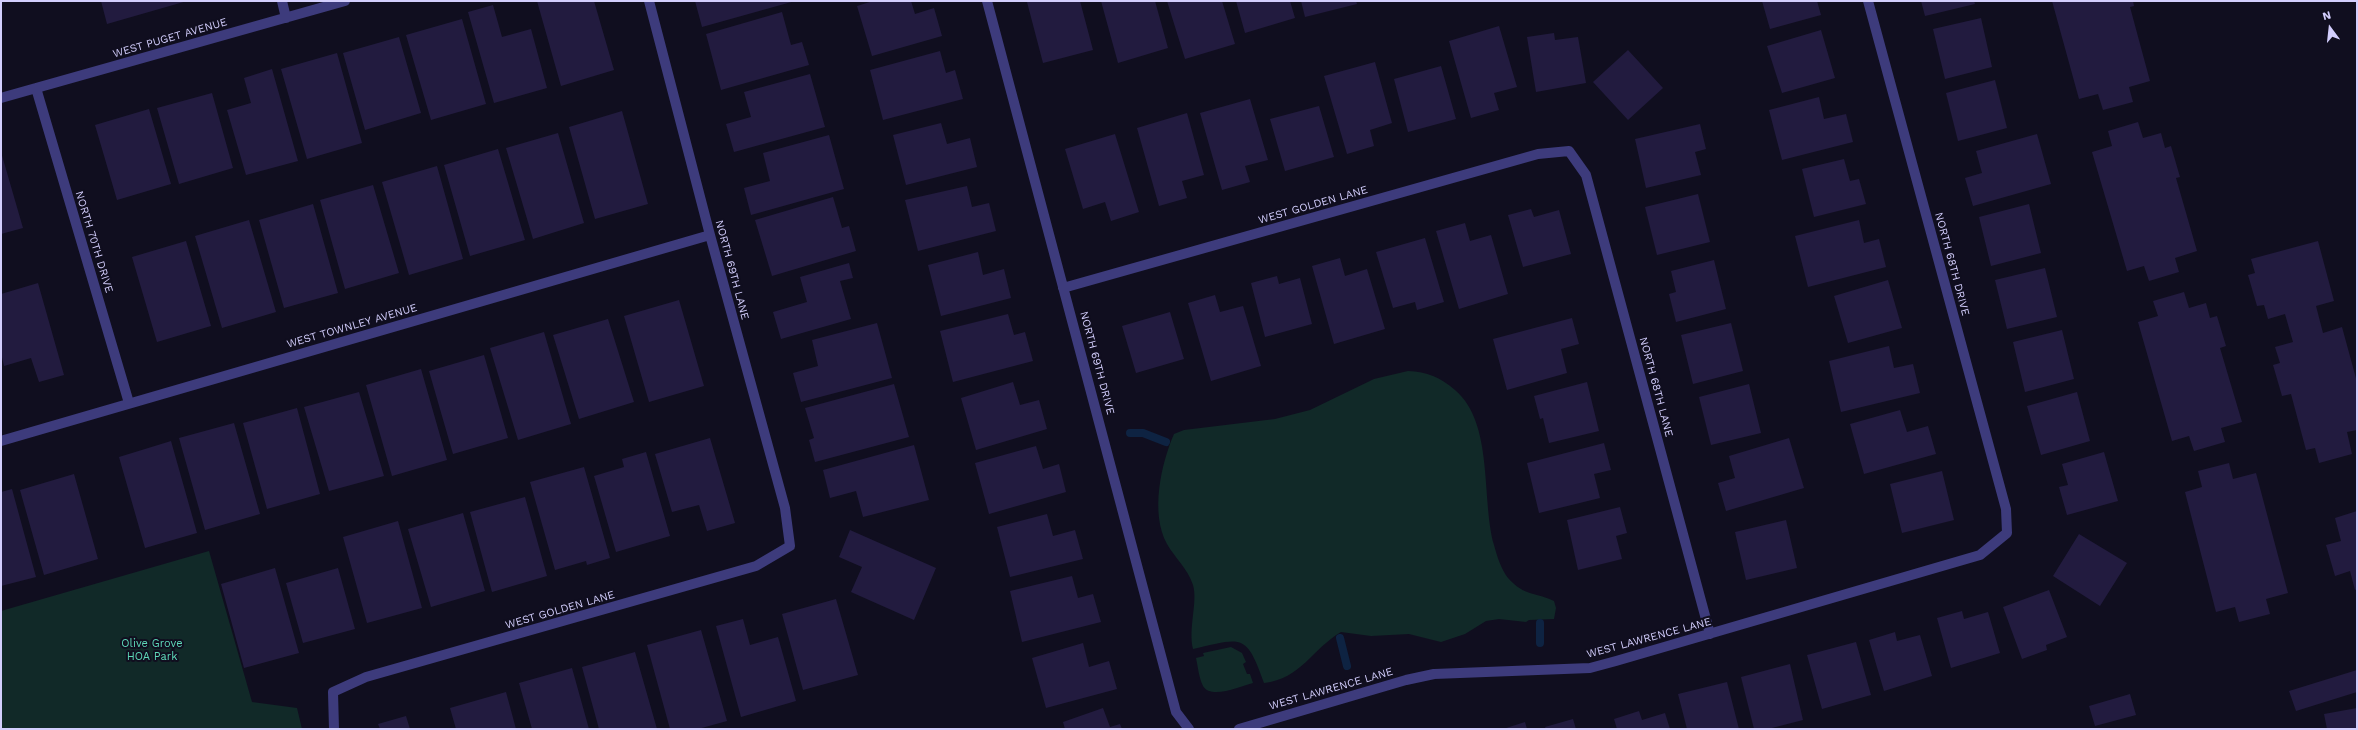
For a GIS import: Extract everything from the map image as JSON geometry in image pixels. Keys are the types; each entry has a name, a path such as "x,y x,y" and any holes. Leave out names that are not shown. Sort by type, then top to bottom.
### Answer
{"street":[{"path":"282,1 286,18"},
{"name":"WEST PUGET AVENUE","path":"1,98 345,1"},
{"name":"NORTH 69TH LANE","path":"649,1 710,235 785,508 790,546"},
{"name":"NORTH 69TH DRIVE","path":"987,1 1176,712 1189,729"},
{"name":"NORTH 68TH DRIVE","path":"1868,1 2006,509 2007,533"},
{"name":"NORTH 70TH DRIVE","path":"36,88 130,403"},
{"name":"WEST GOLDEN LANE","path":"1064,288 1538,154 1570,151"},
{"name":"NORTH 68TH LANE","path":"1570,151 1586,175 1710,634"},
{"name":"WEST TOWNLEY AVENUE","path":"1,441 710,235"},
{"name":"WEST LAWRENCE LANE","path":"1239,729 1406,680 1434,674 1590,668 1980,555 2007,533"},
{"name":"WEST GOLDEN LANE","path":"334,729 333,692 366,677 756,566 790,546"}],"green space":[{"path":"1408,371 1427,374 1439,379 1455,390 1467,404 1476,422 1481,441 1490,526 1494,545 1503,571 1514,584 1525,591 1554,601 1556,608 1554,619 1529,620 1526,622 1499,619 1486,621 1465,634 1441,642 1409,634 1371,636 1341,632 1288,676 1264,683 1252,655 1247,647 1240,643 1232,641 1222,642 1193,649 1193,585 1185,569 1167,544 1162,532 1159,518 1159,489 1165,459 1174,434 1184,430 1275,419 1310,410 1374,379"},
{"name":"Olive Grove HOA Park","path":"209,551 252,702 297,708 302,729 1,729 1,611"},
{"path":"1231,647 1242,653 1246,662 1243,664 1247,674 1250,674 1253,683 1226,691 1212,692 1207,690 1203,686 1196,658 1204,656 1203,653"}],"building":[{"path":"101,1 187,1 107,24"},
{"path":"537,1 594,1 614,70 561,86"},
{"path":"695,1 795,1 702,27"},
{"path":"873,1 911,1 915,14 934,8 942,36 872,56 857,6"},
{"path":"1080,1 1093,50 1043,63 1027,2"},
{"path":"1101,1 1155,1 1168,48 1118,63"},
{"path":"1167,1 1222,1 1235,44 1185,59"},
{"path":"1236,1 1290,1 1295,18 1245,33"},
{"path":"1301,1 1356,1 1357,4 1305,17"},
{"path":"1762,1 1817,1 1821,15 1770,29"},
{"path":"1921,1 1974,1 1975,4 1925,16"},
{"path":"2052,1 2133,1 2134,6 2130,7 2150,81 2129,87 2133,102 2103,110 2098,94 2079,99"},
{"path":"493,5 502,37 531,29 547,88 494,103 468,12"},
{"path":"782,12 791,45 802,42 809,65 721,90 706,34"},
{"path":"1981,18 1992,67 1945,79 1933,29"},
{"path":"462,19 486,104 431,120 406,35"},
{"path":"1499,26 1517,87 1494,93 1499,110 1471,118 1449,41"},
{"path":"1821,30 1835,78 1782,93 1767,46"},
{"path":"1554,33 1555,40 1578,37 1586,83 1536,92 1527,37"},
{"path":"399,37 421,113 365,130 343,53"},
{"path":"1628,50 1663,88 1628,120 1593,82"},
{"path":"940,51 946,73 955,70 963,99 883,120 870,70"},
{"path":"337,53 362,143 307,159 281,69"},
{"path":"1375,62 1392,123 1370,130 1374,146 1347,154 1324,76"},
{"path":"1441,66 1456,119 1408,132 1394,79"},
{"path":"272,69 298,161 246,175 227,110 251,103 244,78"},
{"path":"810,74 825,127 734,152 726,124 751,117 744,92"},
{"path":"1995,80 2007,128 1958,141 1946,93"},
{"path":"212,93 233,168 179,184 157,108"},
{"path":"1819,97 1824,119 1846,114 1853,142 1782,160 1769,110"},
{"path":"1250,99 1268,160 1245,166 1250,182 1222,190 1200,113"},
{"path":"1319,106 1334,157 1285,171 1270,119"},
{"path":"149,109 171,184 117,200 95,125"},
{"path":"622,111 648,204 595,219 569,127"},
{"path":"1187,113 1204,175 1182,181 1187,198 1159,206 1137,128"},
{"path":"2138,122 2143,138 2161,133 2165,148 2171,146 2180,177 2176,178 2197,251 2175,258 2179,272 2149,281 2144,266 2127,271 2092,152 2112,146 2108,131"},
{"path":"941,123 947,144 970,138 977,167 906,185 893,135"},
{"path":"1700,124 1706,149 1695,152 1701,175 1646,188 1635,139"},
{"path":"558,133 584,223 533,239 506,148"},
{"path":"1115,134 1139,212 1111,221 1105,202 1083,209 1065,149"},
{"path":"2037,134 2051,184 1973,206 1965,178 1982,173 1976,151"},
{"path":"829,135 844,189 751,215 744,188 770,181 763,153"},
{"path":"498,149 525,240 470,256 444,165"},
{"path":"1,152 23,228 1,234"},
{"path":"1844,159 1850,181 1859,179 1866,204 1814,217 1802,169"},
{"path":"437,166 463,259 409,275 382,182"},
{"path":"373,185 399,273 345,289 320,200"},
{"path":"967,186 972,207 989,203 996,231 918,251 905,200"},
{"path":"1698,194 1710,242 1657,255 1645,207"},
{"path":"833,197 842,228 849,226 856,251 772,276 755,220"},
{"path":"313,204 338,293 284,308 259,220"},
{"path":"2029,204 2041,253 1991,266 1979,217"},
{"path":"1531,209 1534,217 1559,210 1571,254 1523,267 1508,215"},
{"path":"249,220 276,312 222,328 195,236"},
{"path":"1859,220 1864,243 1879,239 1886,267 1808,287 1795,236"},
{"path":"1465,223 1470,241 1491,235 1508,294 1459,309 1436,231"},
{"path":"1425,238 1444,302 1417,310 1415,302 1393,308 1376,252"},
{"path":"186,241 211,326 157,342 132,257"},
{"path":"2318,241 2334,301 2316,306 2323,333 2342,327 2357,382 2357,430 2347,432 2352,454 2319,463 2315,448 2306,450 2291,394 2282,396 2273,365 2280,363 2275,347 2293,342 2285,314 2268,319 2264,305 2257,306 2248,275 2255,273 2251,259"},
{"path":"978,252 983,275 1004,269 1011,298 941,316 928,265"},
{"path":"1340,258 1345,276 1367,269 1385,329 1334,344 1312,266"},
{"path":"1714,260 1726,309 1676,322 1669,294 1676,292 1671,271"},
{"path":"849,263 853,278 840,281 851,319 781,339 773,312 807,302 800,277"},
{"path":"2045,268 2057,317 2007,329 1995,280"},
{"path":"1277,276 1279,284 1300,278 1312,324 1265,337 1251,283"},
{"path":"1888,280 1902,328 1848,343 1834,296"},
{"path":"38,283 64,375 39,382 31,358 4,366 1,353 1,294"},
{"path":"2184,292 2189,308 2206,303 2210,318 2217,316 2226,346 2220,348 2242,422 2221,428 2225,442 2194,451 2189,436 2172,441 2138,322 2158,316 2153,301"},
{"path":"1215,295 1220,312 1243,306 1261,366 1211,381 1188,303"},
{"path":"679,300 704,386 649,402 624,316"},
{"path":"1170,312 1184,359 1136,373 1122,326"},
{"path":"1008,314 1014,335 1025,332 1033,361 953,382 940,331"},
{"path":"1572,318 1579,344 1561,349 1567,373 1507,390 1493,339"},
{"path":"608,319 634,402 579,419 553,335"},
{"path":"877,323 892,378 801,402 793,373 818,366 812,340"},
{"path":"1731,323 1743,371 1693,384 1681,335"},
{"path":"2062,330 2074,379 2025,392 2013,342"},
{"path":"544,332 571,424 518,440 490,348"},
{"path":"1889,346 1894,368 1913,364 1920,393 1841,412 1829,361"},
{"path":"484,355 508,438 453,454 429,371"},
{"path":"421,369 447,460 392,476 366,385"},
{"path":"1013,382 1020,405 1039,400 1047,429 976,450 961,398"},
{"path":"1587,382 1599,431 1549,443 1543,418 1540,419 1534,396"},
{"path":"894,384 909,437 815,462 809,440 814,438 805,408"},
{"path":"1749,384 1761,433 1711,445 1699,397"},
{"path":"359,392 384,476 329,491 304,407"},
{"path":"2077,392 2090,441 2041,455 2027,406"},
{"path":"297,408 320,494 267,509 243,423"},
{"path":"1900,410 1907,432 1928,426 1936,454 1864,474 1850,424"},
{"path":"234,423 260,514 205,530 179,438"},
{"path":"710,438 735,523 707,531 699,505 672,512 655,454"},
{"path":"1789,438 1804,488 1726,511 1718,483 1735,478 1729,456"},
{"path":"171,441 197,533 145,548 119,457"},
{"path":"1604,443 1611,470 1594,474 1600,498 1539,513 1527,463"},
{"path":"914,445 929,500 863,517 856,491 830,498 823,470"},
{"path":"1036,446 1043,469 1059,464 1066,492 989,514 975,463"},
{"path":"646,452 670,536 616,552 594,476 624,467 622,459"},
{"path":"2104,452 2118,501 2067,515 2059,487 2068,485 2062,464"},
{"path":"2229,463 2233,479 2256,473 2288,593 2266,599 2270,614 2239,622 2235,607 2216,612 2185,492 2202,487 2198,471"},
{"path":"584,467 610,558 587,565 586,561 555,570 530,482"},
{"path":"1942,471 1954,520 1902,533 1890,484"},
{"path":"74,474 98,559 44,575 20,490"},
{"path":"12,489 36,577 1,586 1,492"},
{"path":"525,497 547,576 492,592 470,512"},
{"path":"1620,507 1627,533 1616,536 1622,559 1578,570 1567,520"},
{"path":"2357,511 2357,589 2355,590 2350,571 2335,576 2326,545 2341,541 2335,518"},
{"path":"463,513 485,591 431,607 408,529"},
{"path":"1047,514 1053,536 1075,530 1083,559 1010,577 997,527"},
{"path":"1786,520 1797,568 1746,580 1735,532"},
{"path":"398,521 422,608 367,623 343,537"},
{"path":"850,530 936,568 914,620 851,592 862,567 839,557"},
{"path":"2079,534 2127,563 2100,606 2053,576"},
{"path":"275,568 299,653 244,668 221,584"},
{"path":"338,568 355,629 303,643 286,583"},
{"path":"1072,576 1078,598 1093,594 1101,622 1022,642 1010,591"},
{"path":"2049,590 2067,637 2046,645 2047,650 2022,659 2003,607"},
{"path":"836,599 858,675 803,690 782,614"},
{"path":"1962,611 1964,619 1988,612 2000,653 1951,668 1937,618"},
{"path":"743,619 750,645 778,637 796,701 741,717 716,626"},
{"path":"701,630 727,721 698,729 670,729 647,645"},
{"path":"1895,632 1897,641 1920,635 1932,676 1884,691 1869,640"},
{"path":"1856,642 1871,695 1822,709 1807,655"},
{"path":"1083,643 1089,667 1109,661 1117,689 1046,708 1032,658"},
{"path":"635,652 657,729 599,729 582,667"},
{"path":"1790,664 1803,720 1768,729 1754,729 1741,677"},
{"path":"572,668 589,729 532,729 519,683"},
{"path":"2357,670 2357,692 2296,711 2289,691"},
{"path":"1727,682 1739,729 1687,729 1678,694"},
{"path":"506,692 516,729 456,729 450,708"},
{"path":"2130,694 2136,715 2095,726 2089,706"},
{"path":"1103,708 1110,727 1120,724 1122,729 1065,729 1063,722"},
{"path":"2357,708 2357,729 2327,729 2324,714"},
{"path":"1639,711 1642,720 1665,713 1670,729 1617,729 1614,719"},
{"path":"406,716 410,729 380,729 378,724"},
{"path":"1573,719 1576,729 1546,729 1545,727"},
{"path":"1525,722 1527,729 1503,729"}],"waterway":[{"path":"1130,433 1143,433 1166,442"},
{"path":"1540,623 1540,643"},
{"path":"1340,638 1347,666"}]}
